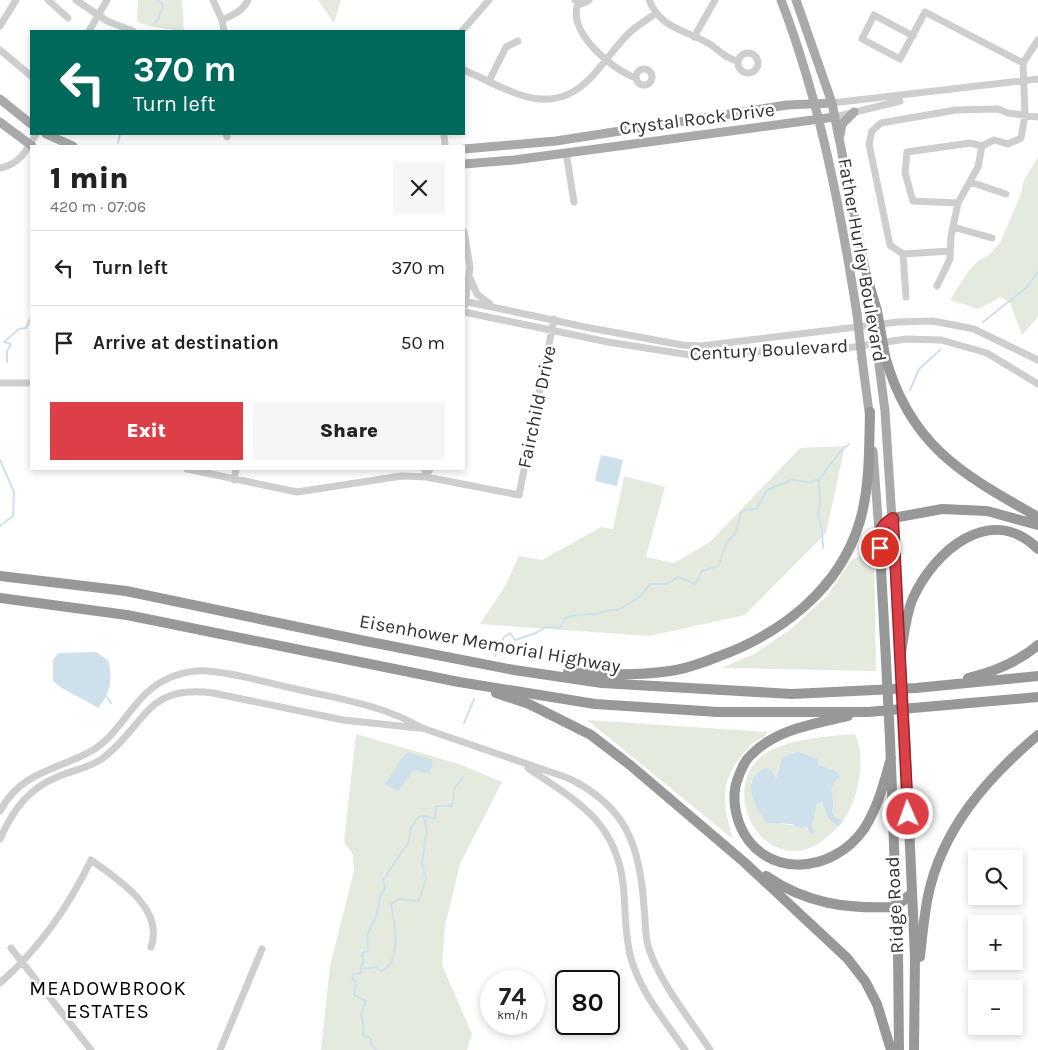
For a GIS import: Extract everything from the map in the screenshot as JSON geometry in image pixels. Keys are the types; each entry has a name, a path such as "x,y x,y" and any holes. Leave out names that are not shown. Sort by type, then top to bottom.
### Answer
{"highway":[{"path":"868,277 882,357 906,411 931,444 956,468 1038,517"},
{"path":"514,670 641,674 672,671 722,656 756,641 780,626 806,605 832,577 844,558 860,523 867,485 870,412"},
{"path":"879,532 884,523 893,518 942,509 987,511 1038,524"},
{"path":"900,658 913,600 924,575 940,556 954,545 977,534 992,530 1024,537 1038,549"},
{"name":"Ridge Road","path":"879,532 890,738 899,1050"},
{"name":"Eisenhower Memorial Highway","path":"0,575 126,591 514,670 602,683 792,694 916,688 1038,676"},
{"name":"Eisenhower Memorial Highway","path":"0,598 127,615 459,682 594,704 718,712 868,712 1038,698"},
{"path":"0,604 127,615"},
{"path":"916,688 969,678 999,669 1025,656 1038,645"},
{"name":"Ridge Road","path":"900,658 912,894 915,990 914,1050"},
{"path":"459,682 529,704 591,735 630,765 744,862 847,958 865,981 877,1004 891,1050"},
{"path":"868,712 786,732 768,742 750,756 742,768 734,792 736,816 742,831 754,847 775,861 796,865 816,863 833,857 849,846 868,822 876,807 890,758"},
{"path":"915,990 929,895 953,831 975,796 1007,761 1038,735"},
{"path":"744,862 770,879 804,896 839,906 895,907 912,894"}],"main road":[{"name":"Father Hurley Boulevard","path":"780,0 816,103 847,252 870,412 879,532"},
{"name":"Father Hurley Boulevard","path":"796,0 813,43 832,104 868,277"},
{"path":"0,99 30,123"},
{"name":"Crystal Rock Drive","path":"465,149 556,141 787,105 832,104"},
{"path":"840,138 842,124 854,112"},
{"name":"Crystal Rock Drive","path":"465,164 835,117"},
{"path":"0,122 30,145"},
{"path":"48,135 71,145"},
{"name":"Father Hurley Boulevard","path":"882,357 893,518"},
{"name":"Ridge Road","path":"893,518 900,658"}],"street":[{"path":"0,26 2,14 16,0"},
{"path":"48,0 68,18"},
{"path":"76,0 99,16 131,30"},
{"path":"90,30 107,0"},
{"path":"213,0 222,20 224,30"},
{"path":"222,20 244,8 248,0"},
{"path":"463,30 489,0"},
{"path":"590,0 584,4 576,2 584,38 587,43 608,60 636,78"},
{"path":"649,0 656,13 669,25 708,43 732,60 738,61"},
{"path":"694,37 715,0"},
{"path":"912,36 874,16 862,39 900,60 926,12 1023,63"},
{"path":"465,70 525,96 555,98 584,86 629,34 656,13"},
{"path":"958,203 913,201 906,173 907,152 970,143 982,146 994,140 1008,144 1016,142 1023,132 1025,115 1023,63 1038,40"},
{"path":"489,81 506,47 518,41"},
{"path":"0,50 30,75"},
{"name":"Crystal Rock Drive","path":"832,104 1038,79"},
{"name":"Crystal Rock Drive","path":"835,117 932,93"},
{"path":"950,251 903,254 890,245 869,144 872,131 881,123 956,110 998,109 1008,114 1038,117"},
{"path":"937,286 948,267 958,203 978,167 982,146"},
{"path":"0,168 17,162 30,147"},
{"path":"566,152 574,202"},
{"path":"970,182 1006,194"},
{"path":"953,227 992,238"},
{"path":"465,237 469,256 470,276 465,299"},
{"path":"903,254 906,296"},
{"path":"470,276 476,294 495,307"},
{"name":"Century Boulevard","path":"465,304 495,307 682,345 701,346 898,322 933,322 974,330 1038,360"},
{"name":"Century Boulevard","path":"465,312 690,355 854,347 906,338 941,340 987,353 1038,384"},
{"name":"Fairchild Drive","path":"426,477 519,495 554,319"},
{"path":"0,384 30,383"},
{"path":"195,470 210,472 234,480 297,492 402,476 426,477"},
{"path":"234,480 236,470"},
{"path":"425,470 426,477"},
{"path":"426,477 430,470"},
{"path":"0,810 16,790 31,778 52,766 95,749 148,690 164,680 192,671 207,671 246,678 364,703 409,720 422,728 522,764 568,778 590,789 608,804 630,835 640,870 645,932 649,951 660,973 710,1050"},
{"path":"0,839 10,817 21,801 36,788 102,759 112,751 152,704 166,696 181,692 196,690 343,720 422,728"},
{"path":"522,764 562,790 589,811 603,826 618,855 631,960 649,997 685,1050"},
{"path":"0,983 23,963 64,911 91,860 125,884 142,904 154,930 151,947"},
{"path":"11,948 91,1050"},
{"path":"220,1050 262,949"}],"shaded area":[{"path":"138,0 182,0 184,30 153,27 137,22"},
{"path":"318,0 341,0 334,23"},
{"path":"1038,157 1038,317 1022,335 1010,303 1001,297 978,309 950,300 969,270 978,261 989,255 1000,243 1021,194 1024,180"},
{"path":"845,446 826,533 745,615 649,636 480,624 505,586 519,556 542,560 601,527 613,529 624,476 665,487 646,557 674,563 710,542 800,448"},
{"path":"874,552 876,671 721,668 754,654 791,629 827,596 852,559"},
{"path":"587,720 768,732 752,744 740,758 728,779 725,801 733,839"},
{"path":"356,734 459,764 502,782 460,864 445,926 442,965 472,1034 467,1050 321,1050 330,966 354,871 353,855 344,842"},
{"path":"855,734 859,744 860,755 859,779 853,802 843,821 835,817 832,811 831,791 834,783 839,778 836,771 819,765 816,759 797,751 779,766 776,778 773,775 751,781 754,802 780,824 806,826 808,830 812,827 817,804 822,802 828,818 838,827 819,843 807,849 795,851 779,848 765,840 755,828 748,814 744,798 746,782 752,767 763,755 783,745 808,739"}],"water":[{"path":"601,455 623,460 617,486 595,481"},
{"path":"96,652 108,660 110,673 110,685 106,697 98,708 53,681 53,660 58,653"},
{"path":"797,751 817,759 819,765 836,771 840,777 832,786 832,811 835,817 843,821 838,827 828,818 822,802 817,804 812,827 814,832 811,834 806,826 800,828 792,824 767,823 762,817 752,793 751,785 753,778 758,772 767,768 772,771 776,778 782,758"},
{"path":"408,752 433,760 430,774 414,770 398,791 384,784"}],"waterway":[{"path":"154,24 158,20 163,5 159,0"},
{"path":"118,143 120,135"},
{"path":"983,322 1027,287 1038,272"},
{"path":"7,362 7,351 11,344 4,342 19,329 26,328 30,319"},
{"path":"910,390 919,369 940,350"},
{"path":"495,656 504,637 510,633 515,640 536,633 546,627 560,628 565,618 618,610 640,597 650,584 667,584 678,577 695,584 702,571 718,566 727,542 736,533 741,513 746,510 757,509 767,490 791,480 811,482 819,479 840,452 849,444"},
{"path":"0,460 14,492 13,516 0,526"},
{"path":"819,479 820,502 818,515 822,530 823,548"},
{"path":"106,696 111,703"},
{"path":"464,723 474,699"},
{"path":"376,1050 372,1046 370,1038 363,1035 364,1027 361,1014 366,1001 354,995 356,982 352,978 353,974 361,973 361,965 364,962 362,953 368,951 367,935 377,914 380,897 385,888 383,880 408,843 411,828 418,817 426,816 435,819 436,806 452,806 455,787 463,777"},
{"path":"361,969 375,967 381,971 388,967 392,960 395,951 395,930 391,904 399,899 419,901 426,879 422,864 427,829 423,816"}],"district":[{"name":"MEADOWBROOK ESTATES","path":"108,1000"}],"route":[{"path":"880,548 879,532 884,523 893,518 908,814"}]}
